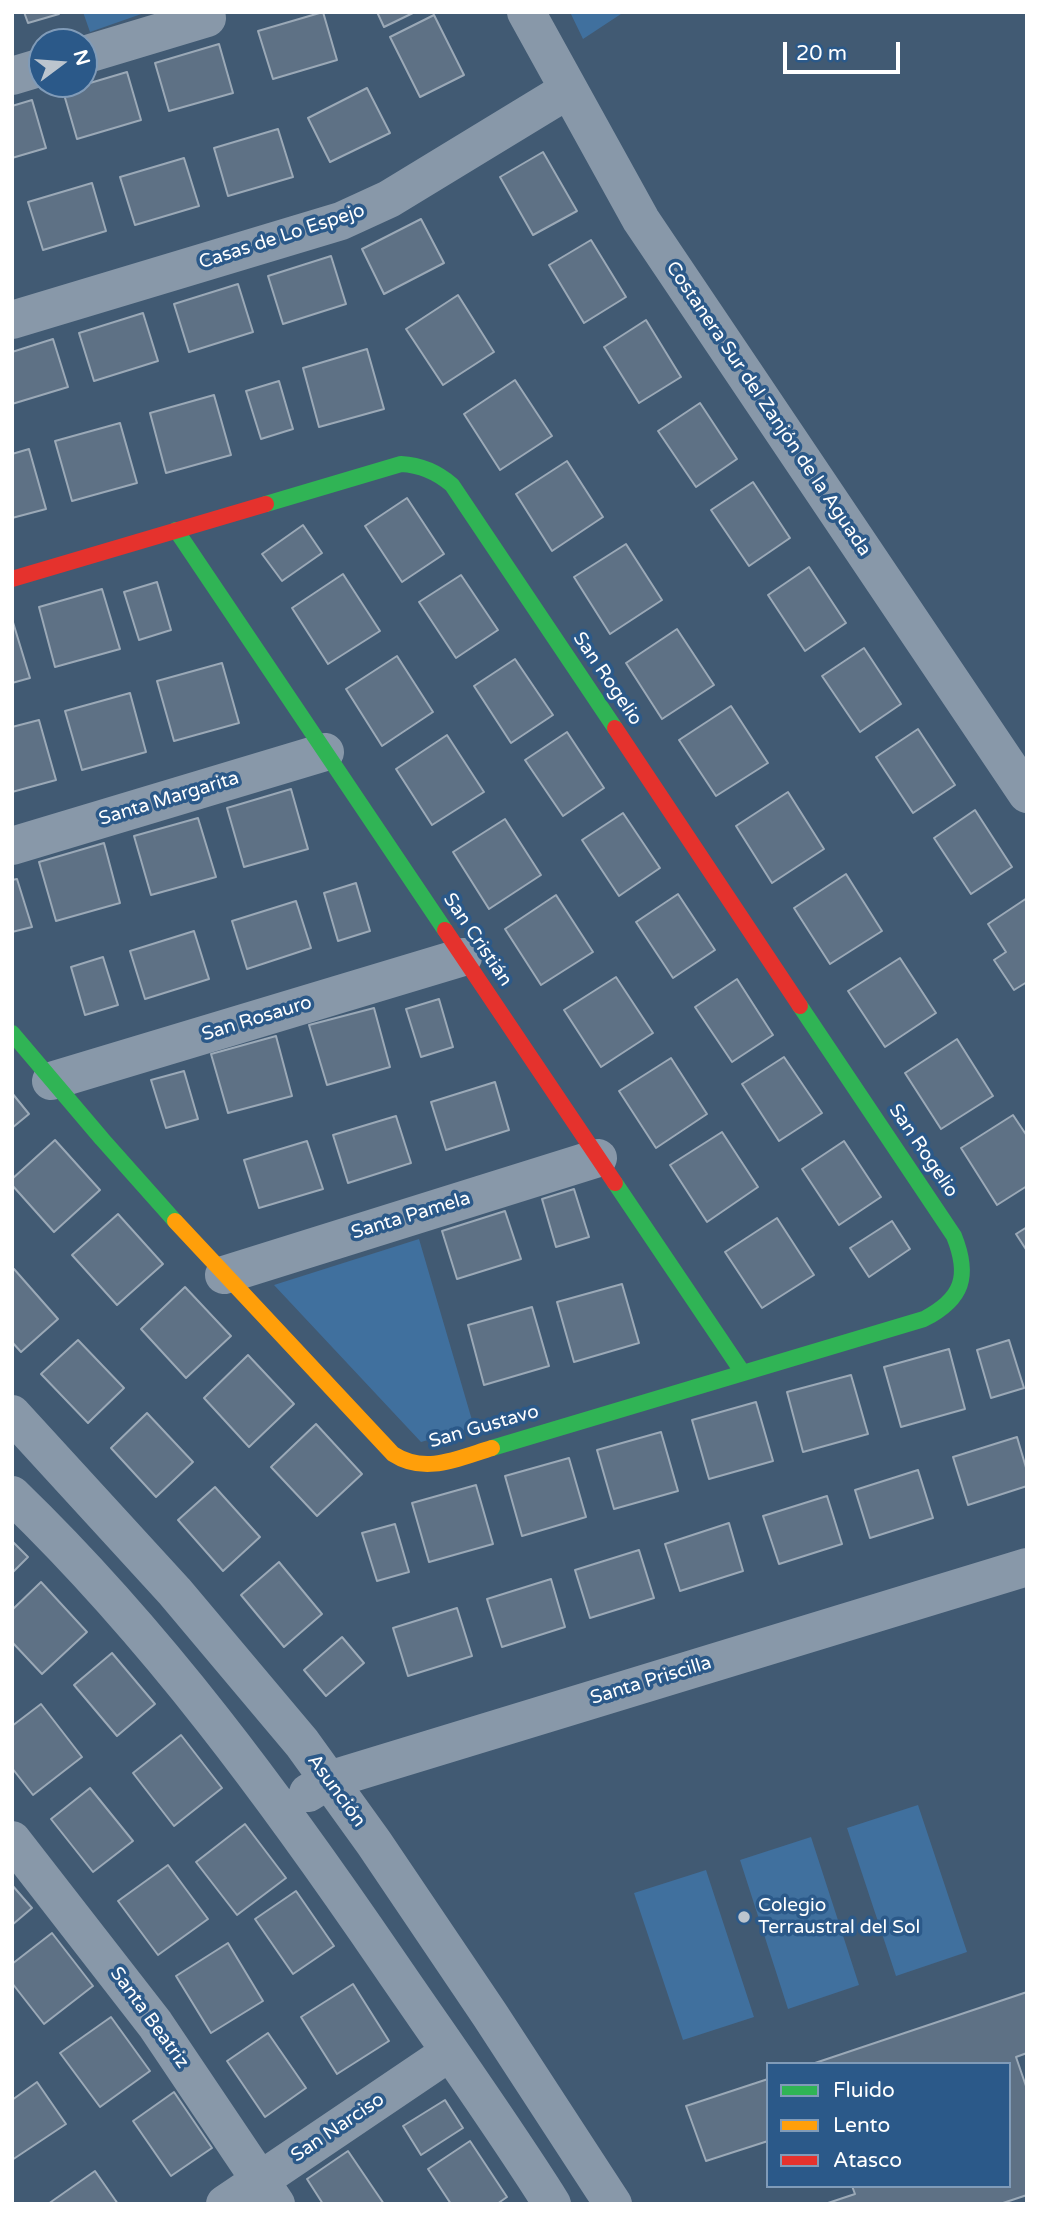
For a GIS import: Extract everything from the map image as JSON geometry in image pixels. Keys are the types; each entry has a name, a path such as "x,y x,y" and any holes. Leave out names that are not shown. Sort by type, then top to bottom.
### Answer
{"street":[{"name":"Costanera Sur del Zanjón de la Aguada","path":"526,12 641,220 1027,794"},
{"path":"98,50 206,15"},
{"name":"Casas de Lo Espejo","path":"12,320 300,234 354,215 400,193 568,90"},
{"name":"San Rogelio","path":"12,579 401,464 414,464 441,474 452,485 954,1236 962,1251 964,1264 960,1288"},
{"name":"San Cristián","path":"176,530 743,1373"},
{"name":"Santa Margarita","path":"12,846 325,752"},
{"name":"San Rosauro","path":"51,1081 463,957"},
{"name":"San Gustavo","path":"12,1033 51,1081 224,1275 386,1448 412,1465 445,1462 924,1319 946,1307 960,1288"},
{"name":"Santa Pamela","path":"224,1275 598,1158"},
{"name":"Asunción","path":"12,1414 223,1646 302,1743 490,2015 613,2204"},
{"path":"12,1495 99,1585 200,1702 329,1874 552,2204"},
{"name":"Santa Priscilla","path":"282,1810 329,1780 1027,1567"},
{"name":"Santa Beatriz","path":"12,1840 155,2024 268,2192"},
{"name":"San Narciso","path":"225,2204 268,2192 450,2052"}],"shaded area":[{"path":"83,12 147,12 98,29 89,28"},
{"path":"570,12 624,12 583,39"},
{"path":"419,1239 474,1427 421,1442 274,1285"},
{"path":"918,1805 967,1952 896,1976 847,1828"},
{"path":"811,1837 859,1985 788,2009 740,1860"},
{"path":"706,1870 754,2017 683,2040 634,1893"}],"building":[{"path":"24,12 59,12 59,14 28,23"},
{"path":"323,12 337,60 273,79 258,31"},
{"path":"377,12 415,12 384,27"},
{"path":"434,15 464,75 420,97 390,37"},
{"path":"219,44 233,93 169,111 155,63"},
{"path":"127,72 141,120 77,139 65,98 98,98 98,81"},
{"path":"367,88 390,133 330,162 308,118"},
{"path":"32,100 46,148 12,158 12,106"},
{"path":"278,129 293,177 228,196 214,148"},
{"path":"543,152 577,211 533,235 500,177"},
{"path":"184,158 199,206 135,225 120,177"},
{"path":"92,183 106,231 43,250 28,202"},
{"path":"421,219 444,263 384,294 362,249"},
{"path":"591,240 626,297 584,323 549,265"},
{"path":"331,256 346,304 283,324 268,276"},
{"path":"238,284 253,332 189,352 174,304"},
{"path":"458,295 494,352 443,385 406,329"},
{"path":"143,313 158,361 94,381 79,333"},
{"path":"646,320 681,377 639,403 604,347"},
{"path":"53,339 68,387 12,404 12,352"},
{"path":"367,349 384,409 319,427 303,368"},
{"path":"515,380 552,436 500,470 464,414"},
{"path":"279,381 293,429 261,439 246,391"},
{"path":"214,395 231,455 166,473 150,413"},
{"path":"700,403 737,459 696,487 658,431"},
{"path":"120,423 137,483 72,501 55,441"},
{"path":"29,449 46,509 12,518 12,454"},
{"path":"567,461 603,517 552,551 516,494"},
{"path":"753,482 790,538 749,566 711,510"},
{"path":"407,498 444,554 402,582 365,526"},
{"path":"303,525 322,553 282,581 262,554"},
{"path":"626,544 662,600 610,634 574,577"},
{"path":"809,567 846,623 805,651 768,595"},
{"path":"343,574 380,631 328,664 292,608"},
{"path":"461,575 498,630 456,658 419,602"},
{"path":"157,582 171,630 139,640 124,592"},
{"path":"102,589 120,649 55,667 39,607"},
{"path":"12,619 30,678 12,683"},
{"path":"677,629 714,685 662,719 626,663"},
{"path":"864,648 901,704 860,732 822,676"},
{"path":"397,656 433,712 382,746 346,689"},
{"path":"515,659 553,715 511,743 474,686"},
{"path":"222,663 239,723 174,741 157,681"},
{"path":"130,693 146,752 82,770 65,711"},
{"path":"731,706 768,763 716,796 679,740"},
{"path":"39,720 56,780 12,792 12,727"},
{"path":"918,729 955,785 913,813 876,757"},
{"path":"567,732 604,788 563,816 525,760"},
{"path":"447,735 484,792 432,825 396,769"},
{"path":"291,789 308,849 244,867 227,808"},
{"path":"788,792 824,849 772,883 736,826"},
{"path":"975,810 1012,867 971,894 934,838"},
{"path":"623,813 660,868 619,896 582,840"},
{"path":"198,818 216,877 151,895 134,836"},
{"path":"505,819 541,875 489,909 453,852"},
{"path":"104,843 120,903 56,921 39,862"},
{"path":"846,874 882,931 830,964 794,908"},
{"path":"17,879 32,927 12,932 12,880"},
{"path":"356,883 370,931 338,941 324,893"},
{"path":"678,894 715,950 673,978 636,922"},
{"path":"556,895 593,952 541,985 505,929"},
{"path":"1027,898 1027,982 1014,990 994,960 1006,952 988,924"},
{"path":"296,901 311,948 247,969 232,921"},
{"path":"194,931 209,979 145,999 130,951"},
{"path":"103,957 118,1005 85,1015 71,967"},
{"path":"900,958 936,1013 885,1047 848,991"},
{"path":"616,977 653,1033 601,1067 564,1010"},
{"path":"737,979 773,1035 732,1062 695,1007"},
{"path":"439,999 453,1047 421,1057 406,1009"},
{"path":"374,1008 390,1067 327,1085 309,1025"},
{"path":"276,1036 292,1096 228,1113 211,1054"},
{"path":"957,1039 993,1096 941,1129 905,1073"},
{"path":"784,1057 822,1113 779,1141 742,1084"},
{"path":"671,1058 707,1114 656,1148 619,1091"},
{"path":"184,1071 198,1119 166,1128 151,1080"},
{"path":"495,1082 509,1130 446,1150 431,1102"},
{"path":"12,1093 29,1114 12,1128"},
{"path":"1013,1115 1027,1136 1027,1186 997,1205 961,1148"},
{"path":"396,1116 411,1163 348,1183 333,1135"},
{"path":"722,1132 758,1187 707,1222 670,1165"},
{"path":"55,1140 100,1190 54,1232 12,1185 12,1179"},
{"path":"307,1141 323,1189 259,1208 244,1160"},
{"path":"844,1141 881,1197 839,1225 802,1169"},
{"path":"574,1189 589,1237 556,1247 542,1199"},
{"path":"505,1211 521,1259 457,1279 442,1231"},
{"path":"118,1214 163,1264 117,1305 72,1255"},
{"path":"777,1218 814,1275 762,1308 725,1252"},
{"path":"892,1221 910,1249 869,1277 850,1248"},
{"path":"1027,1227 1027,1251 1016,1234"},
{"path":"14,1269 58,1319 21,1352 12,1342"},
{"path":"622,1284 639,1343 574,1362 557,1302"},
{"path":"185,1287 231,1336 186,1378 141,1329"},
{"path":"532,1307 549,1366 484,1385 468,1325"},
{"path":"78,1340 124,1388 88,1423 41,1374"},
{"path":"1009,1340 1024,1388 991,1398 977,1350"},
{"path":"949,1349 965,1409 901,1427 884,1367"},
{"path":"248,1355 294,1404 249,1447 204,1398"},
{"path":"851,1375 868,1434 803,1452 787,1392"},
{"path":"756,1402 773,1461 709,1479 692,1420"},
{"path":"147,1413 193,1462 156,1497 111,1448"},
{"path":"316,1424 362,1474 317,1516 271,1467"},
{"path":"661,1432 678,1491 614,1509 597,1450"},
{"path":"1017,1437 1027,1471 1027,1486 968,1505 953,1457"},
{"path":"569,1458 586,1517 522,1536 505,1476"},
{"path":"918,1470 933,1518 870,1538 855,1490"},
{"path":"476,1485 493,1544 429,1562 412,1503"},
{"path":"215,1487 260,1537 223,1571 178,1520"},
{"path":"827,1496 842,1544 779,1564 763,1516"},
{"path":"729,1523 743,1571 680,1591 665,1544"},
{"path":"395,1524 409,1572 377,1581 362,1533"},
{"path":"12,1541 28,1557 12,1573"},
{"path":"639,1550 654,1598 590,1618 575,1570"},
{"path":"279,1562 322,1614 284,1647 241,1595"},
{"path":"551,1579 565,1627 502,1647 487,1599"},
{"path":"41,1582 87,1632 42,1674 12,1642 12,1610"},
{"path":"457,1608 472,1656 408,1676 393,1628"},
{"path":"342,1637 364,1663 326,1696 304,1670"},
{"path":"112,1653 155,1704 117,1736 74,1685"},
{"path":"41,1704 82,1757 33,1795 12,1768 12,1726"},
{"path":"181,1735 222,1788 174,1826 133,1773"},
{"path":"90,1788 133,1841 93,1872 51,1819"},
{"path":"245,1824 286,1878 237,1915 196,1862"},
{"path":"168,1865 208,1919 158,1955 118,1901"},
{"path":"12,1885 32,1908 12,1925"},
{"path":"296,1891 334,1946 293,1974 255,1919"},
{"path":"52,1933 93,1986 44,2024 12,1983 12,1964"},
{"path":"228,1943 263,2001 211,2033 176,1976"},
{"path":"353,1984 389,2041 337,2074 301,2017"},
{"path":"1027,1992 1027,2053 1016,2057 1027,2089 1027,2195 1000,2204 825,2204 855,2194 853,2188 1011,2188 1011,2062 818,2062"},
{"path":"111,2017 150,2071 100,2107 60,2053"},
{"path":"268,2033 306,2088 265,2117 227,2061"},
{"path":"766,2080 766,2142 706,2161 686,2106"},
{"path":"37,2082 66,2124 12,2160 12,2100"},
{"path":"174,2092 212,2148 171,2176 133,2121"},
{"path":"445,2100 463,2128 421,2155 403,2126"},
{"path":"470,2141 507,2197 497,2204 451,2204 428,2169"},
{"path":"348,2151 384,2204 323,2204 307,2179"},
{"path":"95,2171 118,2204 48,2204"}],"traffic: fast":[{"path":"266,504 401,464 422,468 441,476 452,485 615,728"},
{"path":"176,530 445,930"},
{"path":"492,1448 924,1319 955,1294 960,1285 962,1263 954,1236 800,1006"},
{"path":"12,1033 175,1221"},
{"path":"615,1183 743,1373"}],"traffic: slow":[{"path":"175,1221 393,1454 405,1460 430,1464 455,1460 492,1448"}],"traffic: jam":[{"path":"12,579 266,504"},
{"path":"615,728 800,1006"},
{"path":"445,930 615,1183"}],"place":[{"name":"Colegio Terraustral del Sol","path":"744,1917"}]}
